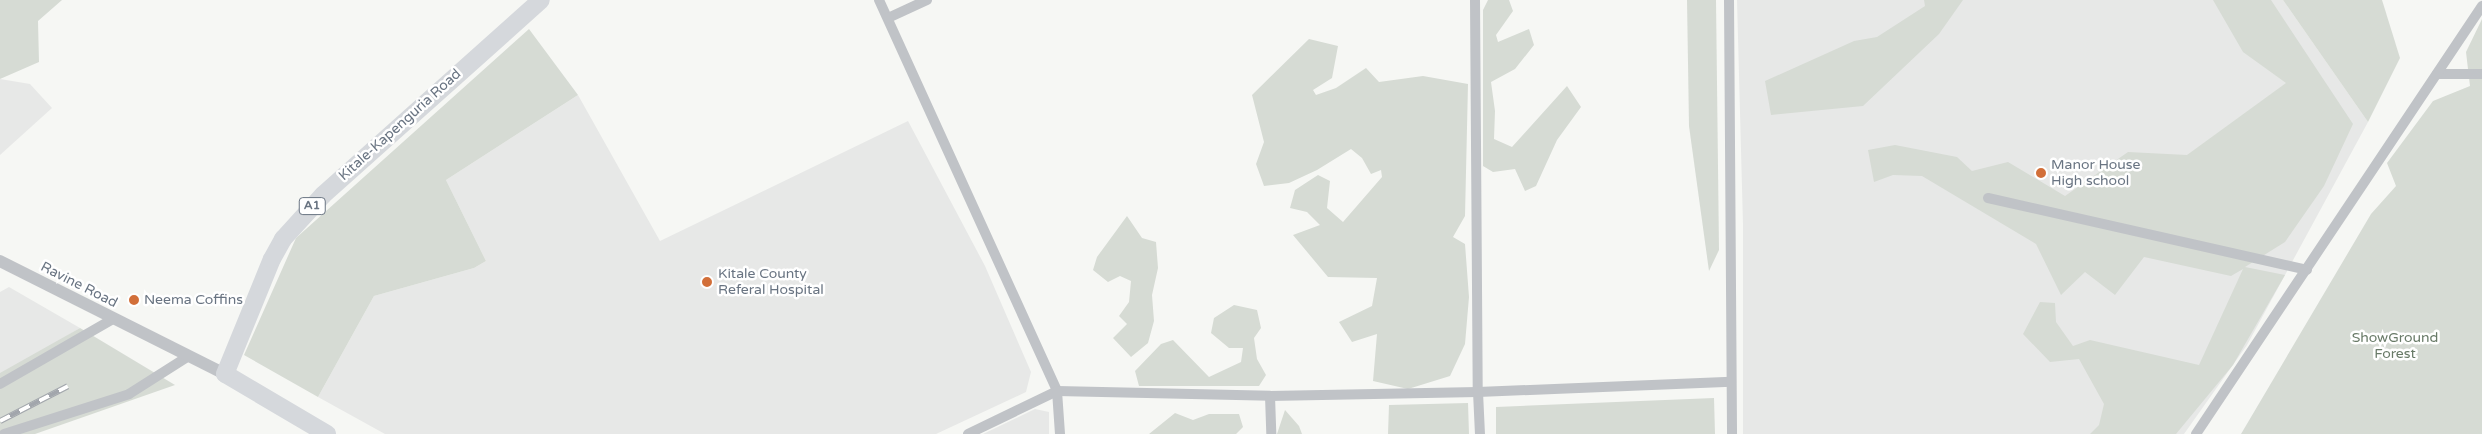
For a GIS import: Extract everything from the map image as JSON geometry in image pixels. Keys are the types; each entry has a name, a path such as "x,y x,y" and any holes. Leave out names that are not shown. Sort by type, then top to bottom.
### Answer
{"highway":[{"name":"Kitale-Kapenguria Road","path":"226,374 272,259 300,218 541,0"},
{"path":"226,374 327,434"}],"street":[{"path":"880,0 1057,391 1060,434"},
{"path":"888,18 927,0"},
{"path":"1475,0 1478,392 1480,434"},
{"path":"1729,0 1732,434"},
{"path":"2196,434 2482,6"},
{"path":"2437,74 2482,74"},
{"path":"1988,198 2307,270"},
{"name":"Ravine Road","path":"0,261 187,357 226,374"},
{"path":"0,384 113,319"},
{"path":"4,434 128,394 187,357"},
{"path":"968,434 1057,391 1270,396 1478,392 1731,382"},
{"path":"1270,396 1271,434"}],"shaded area":[{"name":"Manor House High school","path":"1737,0 2283,0 2368,122 2247,345 2184,434 1743,434 1743,225"},
{"path":"0,79 30,84 52,108 0,155"},
{"name":"Kitale County Referal Hospital","path":"578,95 660,241 908,121 985,266 1031,372 1026,392 936,434 385,434 318,397 374,296 474,268 486,261 446,180"},
{"path":"9,287 80,328 0,376 0,292"},
{"path":"1035,409 1049,412 1049,434 983,434"}],"green space":[{"path":"0,0 62,0 38,21 39,62 0,79"},
{"path":"1488,0 1509,0 1513,11 1496,35 1498,42 1529,29 1534,45 1515,69 1491,82 1495,111 1494,139 1512,147 1567,86 1581,107 1557,140 1536,186 1525,191 1515,169 1493,172 1483,166 1483,10"},
{"path":"1687,0 1716,0 1719,250 1709,271 1689,126"},
{"path":"1924,0 1963,0 1939,34 1863,106 1771,115 1765,81 1854,41 1877,37 1925,6"},
{"path":"2213,0 2271,0 2353,124 2324,186 2285,242 2245,267 2285,275 2233,365 2176,434 2090,434 2099,425 2104,404 2079,359 2050,362 2023,334 2040,302 2055,303 2056,322 2073,346 2090,340 2199,365 2243,269 2231,276 2144,257 2115,295 2085,272 2061,295 2036,244 1922,176 1893,175 1874,182 1868,150 1895,145 1957,157 1972,171 2008,162 2065,196 2128,152 2187,155 2286,83 2243,52"},
{"path":"2283,0 2382,0 2400,58 2368,122"},
{"name":"ShowGround Forest","path":"2482,19 2482,434 2241,434 2371,214 2396,186 2387,163 2433,101 2470,86 2466,52"},
{"path":"529,29 578,95 446,180 486,261 474,268 374,296 318,397 244,355 296,238"},
{"path":"1309,39 1338,46 1332,78 1313,90 1316,95 1336,88 1366,68 1379,82 1423,76 1468,84 1465,216 1453,237 1465,244 1469,297 1465,344 1450,376 1408,389 1373,381 1377,334 1352,342 1339,322 1372,306 1377,278 1328,277 1293,235 1320,225 1307,212 1290,208 1295,190 1318,175 1330,181 1327,208 1343,222 1382,177 1381,170 1371,174 1362,158 1351,149 1317,170 1289,183 1264,186 1256,164 1264,142 1252,95"},
{"path":"1127,216 1142,238 1156,242 1158,268 1152,295 1154,321 1148,343 1131,357 1113,338 1127,324 1119,316 1129,302 1131,281 1120,276 1108,282 1093,270 1097,257"},
{"path":"1234,305 1257,310 1261,328 1254,338 1257,359 1266,375 1259,386 1139,386 1135,371 1161,344 1173,340 1209,377 1241,362 1243,348 1229,348 1211,333 1214,318"},
{"path":"80,328 175,385 35,434 0,434 0,373"},
{"path":"1714,398 1715,434 1496,434 1496,407"},
{"path":"1468,403 1469,434 1388,434 1389,405"},
{"path":"1285,410 1299,426 1302,434 1277,434"},
{"path":"1175,413 1193,420 1209,414 1239,414 1243,427 1236,434 1149,434"}],"railway":[{"path":"0,421 68,386"}],"place":[{"name":"Manor House High school","path":"2041,173"},
{"name":"Kitale County Referal Hospital","path":"707,282"},
{"name":"Neema Coffins","path":"134,300"}]}
